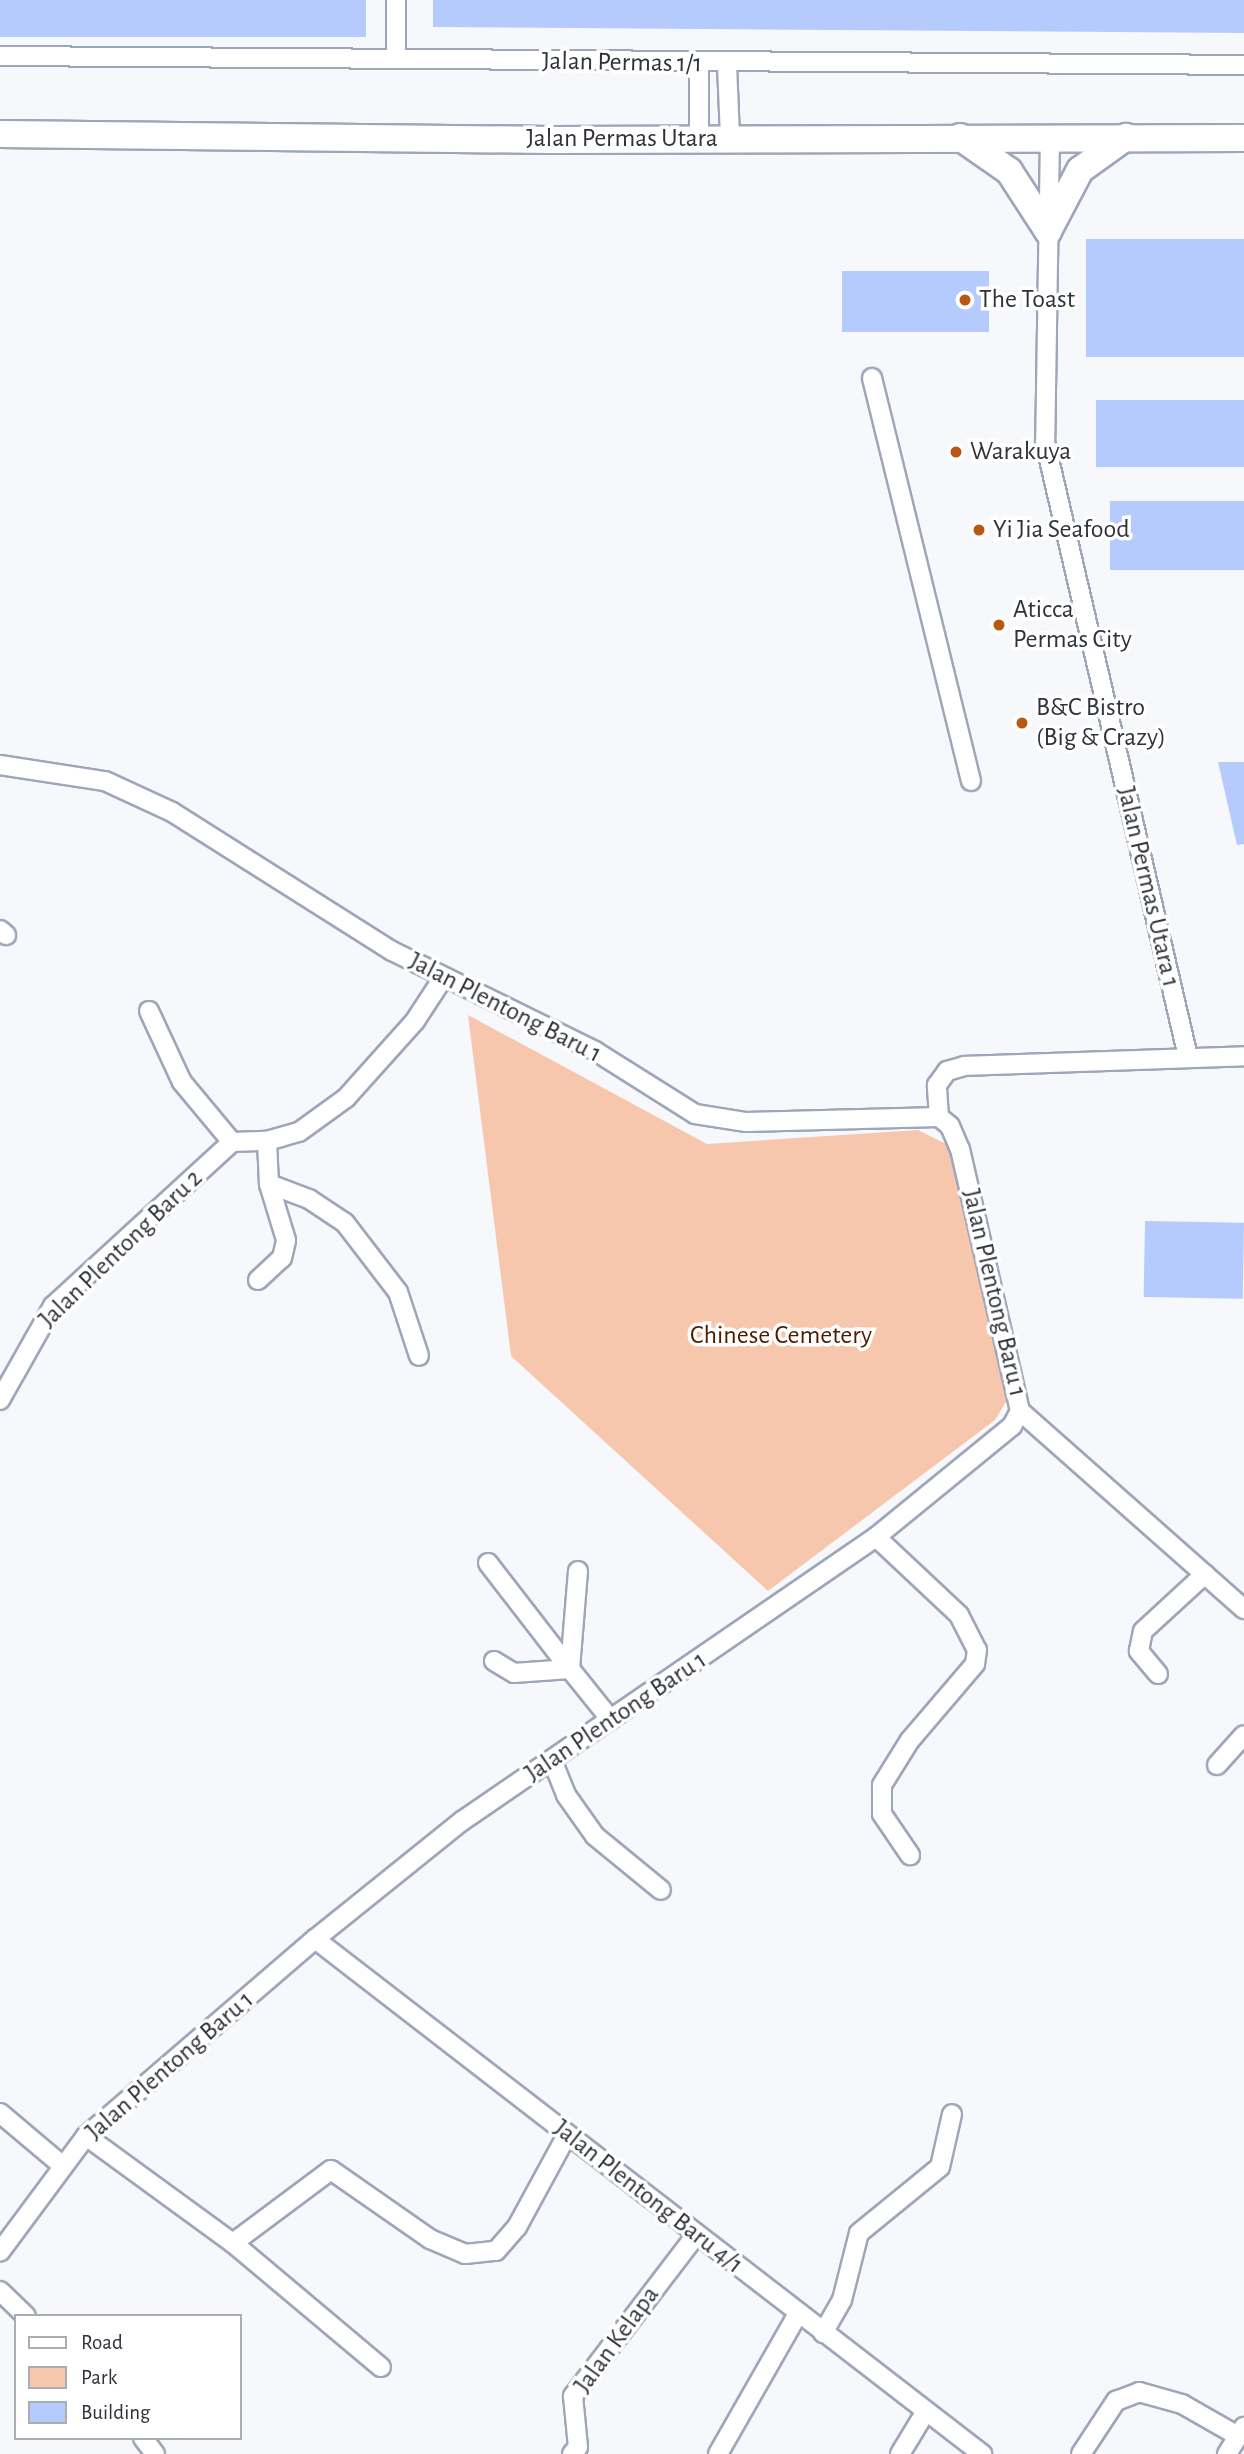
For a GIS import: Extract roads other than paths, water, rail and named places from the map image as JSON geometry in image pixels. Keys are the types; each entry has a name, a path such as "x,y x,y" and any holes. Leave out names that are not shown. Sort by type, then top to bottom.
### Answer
{"main road":[{"name":"Jalan Permas Utara","path":"0,134 1244,138"},
{"path":"957,135 1009,171 1048,231 1080,170 1126,137"}],"street":[{"path":"396,0 396,58"},
{"name":"Jalan Permas 1/1","path":"0,55 396,58 699,65 1244,65"},
{"path":"699,65 699,138"},
{"path":"727,65 730,138"},
{"name":"Jalan Permas Utara 1","path":"1050,136 1045,442 1188,1056"},
{"path":"872,378 971,781"},
{"name":"Jalan Plentong Baru 1","path":"0,765 105,781 138,795 443,978 559,1032 709,1118 939,1117 950,1126 960,1149 1020,1411 1012,1426 877,1537 462,1821 315,1939 86,2136 0,2252"},
{"path":"149,1011 182,1082 232,1142 267,1141 299,1132 346,1098 415,1021 443,978"},
{"path":"939,1117 937,1085 947,1071 964,1066 1244,1056"},
{"path":"258,1280 282,1258 286,1240 270,1184 267,1141"},
{"name":"Jalan Plentong Baru 2","path":"2,1390 53,1306 232,1142"},
{"path":"270,1184 318,1204 345,1223 398,1292 419,1356"},
{"path":"1020,1411 1244,1609"},
{"path":"877,1537 959,1615 977,1650 975,1664 910,1740 882,1785 882,1814 910,1855"},
{"path":"488,1563 611,1720"},
{"path":"570,1668 578,1571"},
{"path":"1158,1674 1139,1651 1143,1631 1205,1574"},
{"path":"494,1661 514,1673 570,1668"},
{"path":"1217,1765 1244,1735"},
{"path":"552,1760 566,1795 594,1836 661,1890"},
{"name":"Jalan Plentong Baru 4/1","path":"315,1939 982,2454"},
{"path":"0,2113 63,2166"},
{"path":"823,2333 842,2300 859,2233 940,2167 952,2114"},
{"path":"233,2243 331,2170 430,2239 466,2255 496,2251 517,2227 567,2135"},
{"path":"86,2136 233,2243 381,2367"},
{"name":"Jalan Kelapa","path":"572,2454 578,2447 573,2396 696,2235"},
{"path":"0,2291 24,2314"},
{"path":"718,2454 799,2314"},
{"path":"1081,2454 1116,2401 1139,2392 1182,2404 1241,2431 1227,2454"},
{"path":"900,2454 926,2412"}],"place":[{"name":"The Toast","path":"965,300"},
{"name":"Warakuya","path":"956,452"},
{"name":"Yi Jia Seafood","path":"979,530"},
{"name":"Aticca Permas City","path":"999,625"},
{"name":"B&C Bistro (Big & Crazy)","path":"1022,723"}],"park label":[{"name":"Chinese Cemetery","path":"781,1336"}]}
